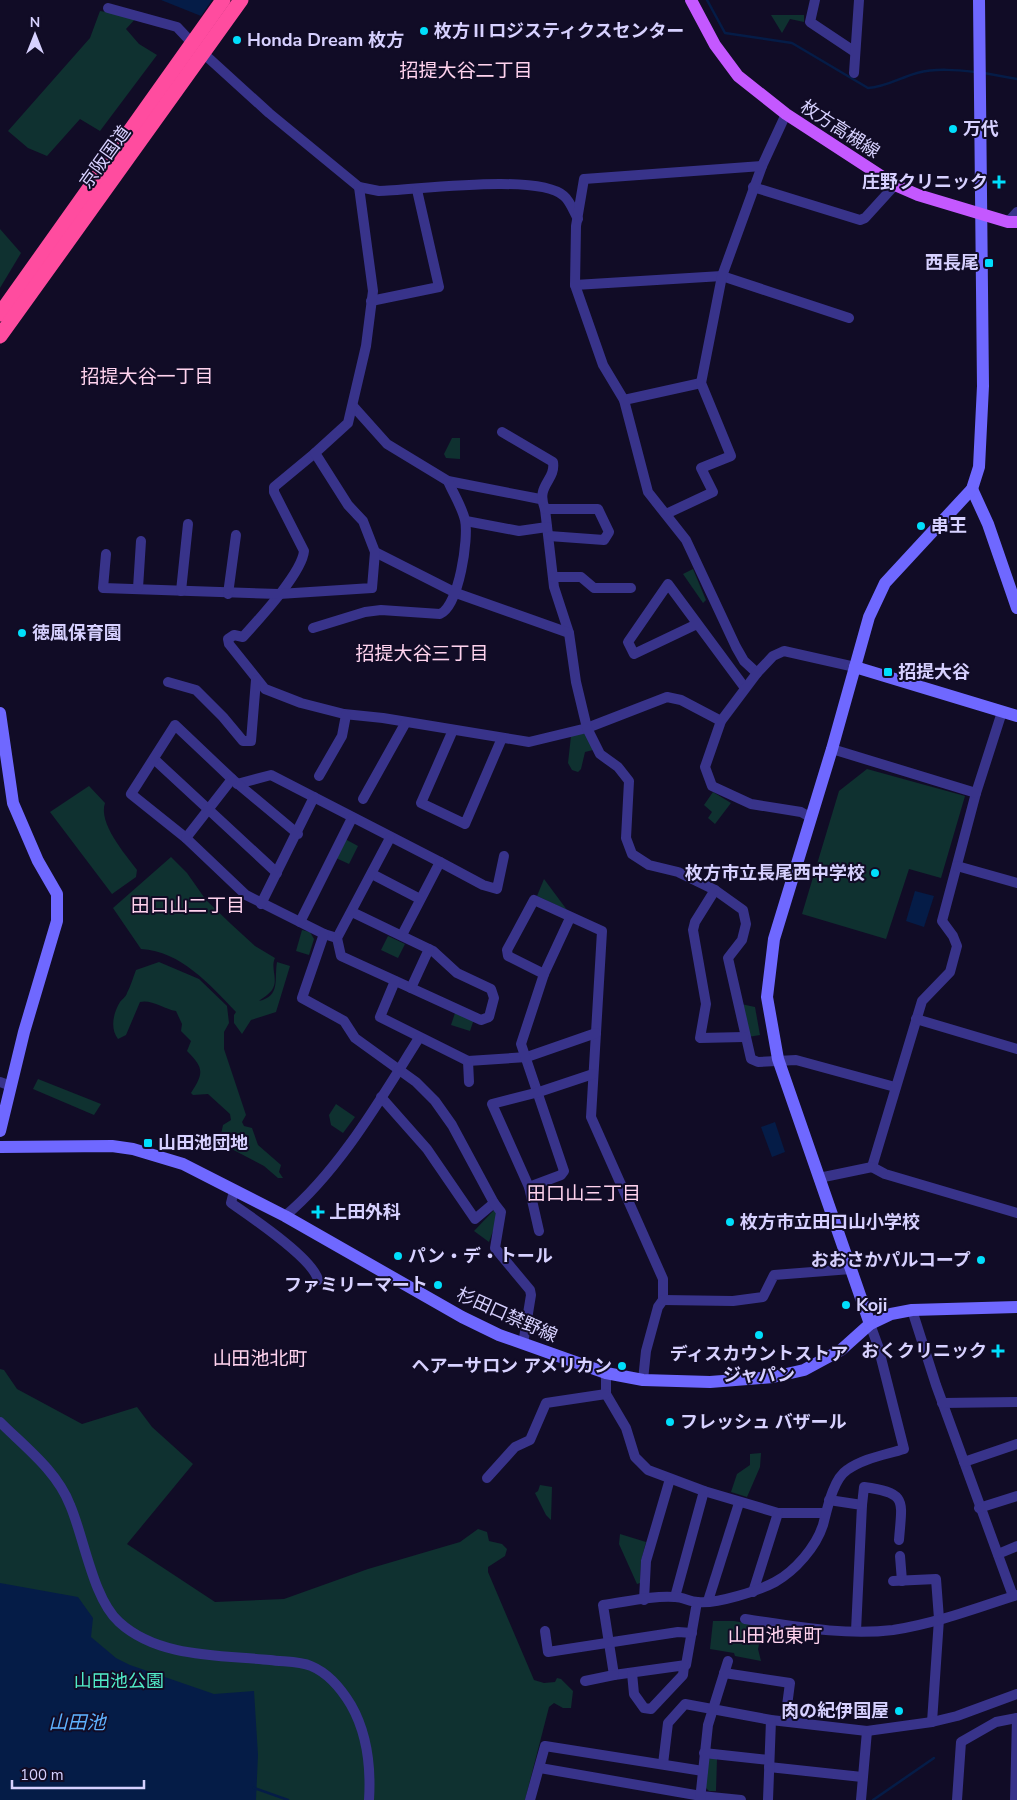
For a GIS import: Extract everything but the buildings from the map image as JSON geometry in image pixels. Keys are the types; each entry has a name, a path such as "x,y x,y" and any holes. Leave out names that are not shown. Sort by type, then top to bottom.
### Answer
{"highway":[{"name":"京阪国道","path":"0,336 198,48 224,0"},
{"name":"京阪国道","path":"0,314 198,48 241,0"}],"main road":[{"name":"枚方高槻線","path":"691,0 715,45 738,76 786,114 895,185 918,195 1012,222"}],"street":[{"path":"814,0 810,22 855,52"},
{"path":"854,73 859,0"},
{"path":"614,1675 603,1605 676,1597 703,1602 753,1592 776,1581 801,1562 820,1531 829,1500 845,1471 870,1458 904,1449 878,1346 778,1059 766,997 773,949 810,816 832,749 868,617 885,584 972,489 979,467 983,425 980,0"},
{"path":"108,8 177,27 268,113 359,187 379,191 510,184 548,187 564,196 578,218"},
{"path":"666,514 713,492 701,468 731,456 701,383 722,276 753,187 786,114"},
{"path":"757,673 744,661 692,557 686,540 648,491 624,400 603,365 575,285 578,218 584,179 762,166"},
{"path":"753,187 860,220 866,218 895,185"},
{"path":"359,187 373,291 366,346 353,406 348,423 274,487 274,492 304,551 303,560 279,594 243,637 234,635 228,639 229,644 265,689 301,703 346,714 529,742 587,728 667,697 681,700 721,721"},
{"path":"371,302 439,288 417,190"},
{"path":"1012,222 1017,212"},
{"path":"575,285 722,276 849,318"},
{"path":"624,400 701,383"},
{"path":"353,406 387,444 448,481 540,499"},
{"path":"502,432 553,462 554,469 542,488 540,499 545,510 553,577 569,633 576,682 587,728 600,754 618,767 629,781 626,838 632,854 649,865 678,872 715,890 743,910 746,924 742,940 728,958 744,1037 751,1059 758,1062 778,1059 796,1060 895,1086"},
{"path":"106,554 103,588 181,590 228,594 279,594 372,588 375,552 362,521 348,505 315,453"},
{"path":"313,628 365,612 381,610 440,614 444,612 456,594 462,566 466,520 448,481"},
{"path":"972,489 988,524 1017,608"},
{"path":"466,520 519,531 548,532 604,540 609,532 598,509 545,510"},
{"path":"181,590 188,524"},
{"path":"228,594 236,535"},
{"path":"138,588 141,541"},
{"path":"375,552 456,594 569,633"},
{"path":"553,577 582,577 594,588 631,588"},
{"path":"698,624 634,654 628,642 668,584 698,624 745,688"},
{"path":"810,816 801,812 751,804 712,786 705,767 721,721 757,673 773,656 784,651 855,668 1017,716"},
{"path":"168,682 196,690 223,717 243,741 251,741 256,680"},
{"path":"872,1167 922,1001 950,972 957,946 953,936 942,921 976,793 1002,712"},
{"path":"0,713 13,802 38,861 57,894 57,922 5,1084 0,1131"},
{"path":"319,776 342,736 346,714"},
{"path":"363,799 406,722"},
{"path":"298,834 235,782 175,725 131,794 186,838 246,895 324,934 337,938"},
{"path":"453,730 421,803 465,824 502,738"},
{"path":"832,749 976,793"},
{"path":"154,759 277,873"},
{"path":"186,838 209,809 235,782 272,775 482,885 497,889 504,856"},
{"path":"261,904 298,834 314,798"},
{"path":"300,922 352,818"},
{"path":"352,912 429,949 457,973 491,989 494,998 489,1017 481,1020 341,956 337,938 390,838"},
{"path":"402,935 440,862"},
{"path":"957,866 1017,883"},
{"path":"372,874 420,899"},
{"path":"715,890 695,922 693,930 706,1004 700,1038 744,1037"},
{"path":"544,974 508,956 507,950 534,900 602,931 590,1117 663,1279 663,1300 658,1307 646,1351 643,1380"},
{"path":"529,1187 561,1175 564,1170 521,1044 544,974 570,918"},
{"path":"324,934 302,998 344,1021 355,1038 416,1082 435,1101 452,1125 494,1203 501,1212 495,1248 530,1290 532,1295 523,1344"},
{"path":"411,988 429,949"},
{"path":"395,981 380,1017 468,1061 527,1057 596,1033"},
{"path":"916,1019 1017,1049"},
{"path":"285,1216 312,1189 357,1133 419,1038"},
{"path":"468,1061 469,1082"},
{"path":"540,1232 529,1187 492,1104 538,1092 593,1074"},
{"path":"381,1097 427,1149 476,1219 494,1203"},
{"name":"杉田口禁野線","path":"0,1147 112,1146 133,1149 183,1164 285,1216 462,1317 523,1344 606,1373 643,1380 710,1382 773,1377 804,1370 841,1350 870,1324 891,1314 912,1310 1017,1308"},
{"path":"819,1178 872,1167 885,1174 1017,1213"},
{"path":"234,1191 231,1203 297,1253 316,1273 318,1280"},
{"path":"663,1300 733,1301 763,1298 774,1275 851,1268"},
{"path":"745,1619 814,1629 893,1630 939,1619 1015,1595 979,1508 942,1404 912,1310"},
{"path":"606,1373 606,1394 626,1428 635,1457 648,1470 704,1491 778,1513 824,1513"},
{"path":"487,1478 515,1447 530,1440 546,1403 606,1394"},
{"path":"942,1404 1017,1402"},
{"path":"0,1422 51,1472 70,1503 103,1602 118,1622 140,1638 176,1650 305,1664 327,1677 339,1688 357,1715 364,1738 372,1797"},
{"path":"964,1462 1017,1444"},
{"path":"644,1600 646,1561 670,1479"},
{"path":"856,1631 864,1487 888,1491 898,1497 901,1504 900,1540"},
{"path":"676,1597 704,1491"},
{"path":"979,1508 1017,1496"},
{"path":"829,1500 862,1505"},
{"path":"632,1673 634,1694 644,1708 651,1709 683,1675 692,1633 739,1502"},
{"path":"753,1592 778,1513"},
{"path":"998,1554 1017,1546"},
{"path":"900,1556 898,1581 936,1578 939,1619 932,1722"},
{"path":"545,1631 548,1652 678,1632 692,1633"},
{"path":"701,1798 708,1725 728,1661"},
{"path":"585,1681 614,1675 684,1666"},
{"path":"724,1673 790,1683 785,1721"},
{"path":"663,1764 668,1723 685,1704 771,1720 867,1731 932,1722 957,1716 1017,1694"},
{"path":"957,1800 961,1742 996,1722 1017,1718 1015,1800"},
{"path":"768,1800 771,1720"},
{"path":"860,1800 867,1731"},
{"path":"530,1800 546,1746 703,1772"},
{"path":"704,1753 862,1777"},
{"path":"540,1768 701,1798 741,1800"}],"green space":[{"path":"100,11 137,17 126,29 139,44 157,55 100,131 80,119 47,156 28,148 8,131 90,38"},
{"path":"771,15 804,15 804,22 790,19 782,33"},
{"path":"0,229 21,253 0,288"},
{"path":"452,438 460,438 460,459 446,458 444,454"},
{"path":"693,569 706,600 703,603 683,574"},
{"path":"585,732 593,750 585,752 581,769 578,772 572,770 568,763 571,736"},
{"path":"867,769 965,796 941,878 909,869 886,939 802,914 839,791"},
{"path":"89,786 105,803 105,820 109,829 137,870 136,877 112,894 50,812"},
{"path":"713,792 731,803 715,824 708,818 712,812 704,805"},
{"path":"345,839 358,846 349,864 336,858"},
{"path":"171,857 187,873 206,900 255,946 275,958 273,966 274,986 259,1001 266,999 274,991 276,980 277,962 290,966 276,1012 251,1020 242,1034 234,1023 236,1012 216,991 182,963 156,951 141,949 113,908"},
{"path":"544,879 567,910 537,896"},
{"path":"302,930 310,932 314,939 309,955 296,951"},
{"path":"388,936 405,944 398,958 381,950"},
{"path":"159,962 199,979 227,1006 229,1023 224,1032 224,1049 246,1115 242,1122 244,1126 252,1128 258,1145 281,1165 279,1172 283,1178 278,1178 264,1166 224,1145 220,1139 223,1125 231,1120 230,1114 208,1094 193,1095 191,1093 198,1080 200,1071 197,1062 187,1051 191,1041 181,1031 182,1024 176,1011 149,1002 140,1002 126,1035 118,1039 114,1031 113,1021 136,970"},
{"path":"741,1004 755,1007 760,1035 748,1037"},
{"path":"455,1013 474,1019 470,1031 451,1025"},
{"path":"38,1079 101,1104 94,1115 33,1089"},
{"path":"336,1104 355,1117 343,1133 331,1125 329,1115"},
{"path":"494,1210 499,1214 489,1242 474,1231"},
{"name":"山田池公園","path":"0,1369 4,1370 17,1389 82,1424 137,1407 152,1427 193,1464 127,1544 215,1602 284,1599 368,1569 460,1542 478,1529 487,1532 489,1541 502,1544 507,1549 505,1556 488,1567 488,1572 534,1680 544,1683 555,1682 557,1678 561,1679 573,1691 571,1708 563,1708 554,1703 549,1707 525,1800 0,1800"},
{"path":"761,1453 760,1467 747,1497 731,1492 737,1474 750,1465 750,1454"},
{"path":"540,1485 552,1487 551,1520 546,1515 535,1493"},
{"path":"620,1534 646,1542 641,1561 640,1583 637,1584 619,1544"},
{"path":"713,1621 734,1621 763,1626 758,1649 761,1661 735,1656 734,1653 710,1649"},
{"path":"712,1757 717,1758 716,1791 709,1791 704,1786 706,1761"}],"water":[{"path":"161,0 212,0 201,16"},
{"path":"915,891 934,896 924,927 906,921"},
{"path":"775,1122 785,1152 772,1157 761,1127"},
{"name":"山田池","path":"0,1583 78,1597 93,1618 91,1637 116,1658 130,1665 214,1694 254,1691 258,1755 256,1800 0,1800"}],"waterway":[{"path":"707,0 725,33 792,43 868,88 881,86 924,71 976,72"},
{"path":"984,73 1017,79"},
{"path":"873,1800 934,1758"},
{"path":"254,1788 288,1800"}],"place":[{"name":"枚方Ⅱロジスティクスセンター","path":"424,31"},
{"name":"Honda Dream 枚方","path":"237,40"},
{"name":"万代","path":"953,129"},
{"name":"庄野クリニック","path":"999,182"},
{"name":"西長尾","path":"989,263"},
{"name":"串王","path":"921,526"},
{"name":"徳風保育園","path":"22,633"},
{"name":"招提大谷","path":"888,672"},
{"name":"枚方市立長尾西中学校","path":"875,873"},
{"name":"山田池団地","path":"148,1143"},
{"name":"上田外科","path":"318,1212"},
{"name":"枚方市立田口山小学校","path":"730,1222"},
{"name":"パン・デ・トール","path":"398,1256"},
{"name":"おおさかパルコープ","path":"981,1260"},
{"name":"ファミリーマート","path":"438,1285"},
{"name":"Koji","path":"846,1305"},
{"name":"ディスカウントストア ジャパン","path":"759,1335"},
{"name":"おくクリニック","path":"998,1351"},
{"name":"ヘアーサロン アメリカン","path":"622,1366"},
{"name":"フレッシュ バザール","path":"670,1422"},
{"name":"肉の紀伊国屋","path":"899,1711"}],"district":[{"name":"招提大谷二丁目","path":"466,71"},
{"name":"招提大谷一丁目","path":"147,377"},
{"name":"招提大谷三丁目","path":"422,654"},
{"name":"田口山二丁目","path":"188,906"},
{"name":"田口山三丁目","path":"584,1194"},
{"name":"山田池北町","path":"260,1359"},
{"name":"山田池東町","path":"775,1636"}]}
